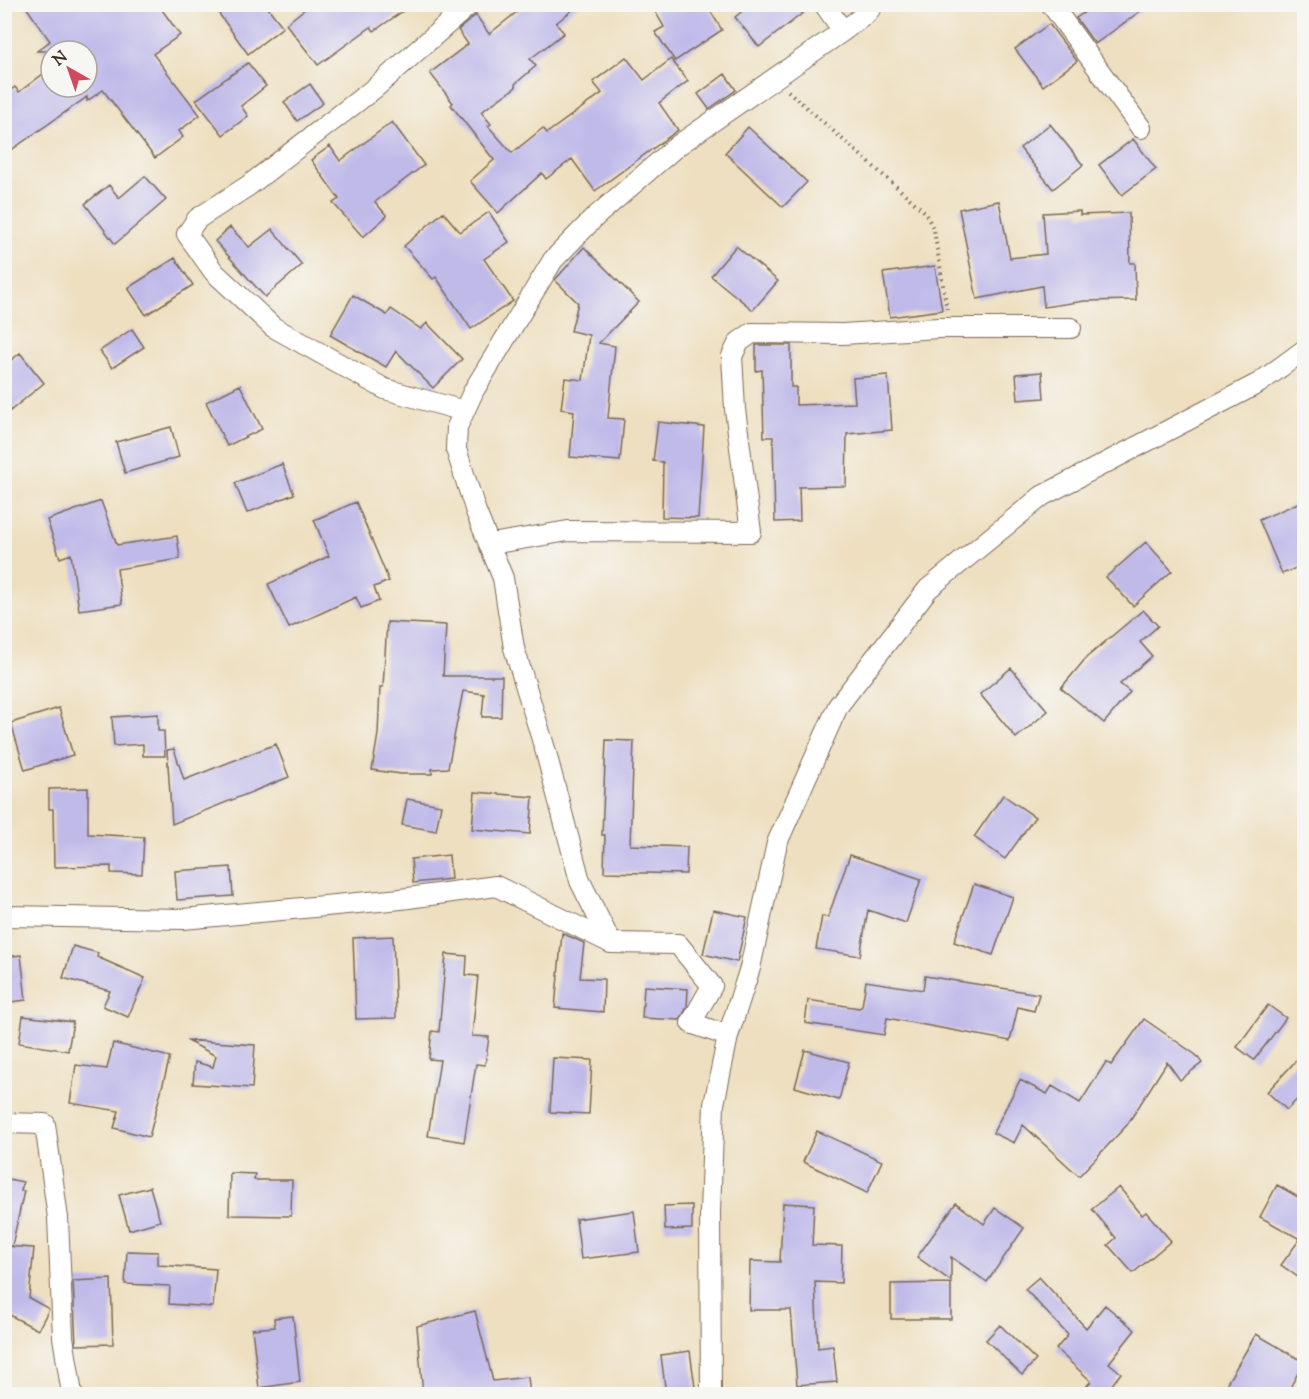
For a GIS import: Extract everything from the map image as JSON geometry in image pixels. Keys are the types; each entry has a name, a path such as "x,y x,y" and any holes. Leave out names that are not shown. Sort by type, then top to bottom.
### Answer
{"street":[{"path":"464,411 385,389 273,327 214,272 187,234 197,219 248,186 376,87 470,4"},
{"path":"824,4 843,32"},
{"path":"611,943 580,880 545,749 514,648 503,578 476,513 456,449 458,427 486,370 553,260 595,217 676,146 843,32 866,14 874,4"},
{"path":"1051,4 1141,128"},
{"path":"490,544 568,531 751,532 735,409 732,356 739,342 752,333 843,334 950,328 1071,328"},
{"path":"711,1395 710,1212 714,1104 728,1036 750,968 777,843 838,706 928,589 1042,496 1259,383 1305,350"},
{"path":"4,916 183,919 401,899 496,886 611,943 678,944 712,986 691,1023 728,1036"},
{"path":"4,1123 45,1124 58,1218 63,1337 72,1395"}],"path":[{"path":"775,78 791,96 925,212 934,230 950,328"}],"building":[{"path":"24,4 158,4 180,35 153,54 200,115 179,131 183,137 155,158 103,90 99,93 99,39 49,39"},
{"path":"212,4 265,4 283,27 248,54"},
{"path":"311,4 413,4 374,31 371,27 318,65 286,24"},
{"path":"527,4 580,4 556,23 564,33 530,59 536,66 515,84 516,87 481,112 491,124 488,126 512,153 543,128 547,133 602,93 593,82 626,57 644,80 671,59 688,81 659,103 678,130 595,191 572,159 546,179 542,173 498,213 470,181 494,160 451,105 453,103 430,73 468,44 458,30 476,15 489,34"},
{"path":"651,4 706,4 722,30 675,61 655,32 664,27"},
{"path":"751,4 812,4 812,6 759,47 735,17"},
{"path":"1097,4 1150,4 1095,44 1076,18"},
{"path":"1049,24 1077,61 1043,86 1015,49"},
{"path":"248,63 266,86 241,106 248,116 223,135 196,100"},
{"path":"725,74 736,90 709,109 698,94"},
{"path":"39,77 39,99 84,99 4,155 4,95 15,87 19,92"},
{"path":"310,84 323,103 297,121 284,102"},
{"path":"392,122 424,165 375,202 387,216 363,237 333,203 339,199 311,160 330,146 340,161"},
{"path":"1050,124 1083,165 1053,189 1020,148"},
{"path":"748,127 807,182 783,207 725,153"},
{"path":"1133,139 1156,169 1122,195 1099,165"},
{"path":"145,176 166,200 115,244 85,204 109,185 119,198"},
{"path":"999,201 1010,258 1046,254 1043,213 1080,211 1080,215 1129,213 1130,263 1135,263 1136,300 1085,301 1044,307 1042,286 977,299 959,209"},
{"path":"443,212 460,232 489,212 509,242 484,259 513,301 471,329 436,277 433,279 404,246"},
{"path":"230,227 249,247 272,229 302,265 265,297 215,241"},
{"path":"736,246 778,281 753,310 711,276"},
{"path":"584,247 639,302 599,343 615,346 608,418 624,419 620,461 570,457 574,411 561,409 565,378 583,380 589,335 571,331 578,303 555,280"},
{"path":"175,258 193,285 146,315 128,288"},
{"path":"935,266 942,310 890,317 883,273"},
{"path":"353,295 387,315 391,309 421,329 427,323 462,359 433,388 396,351 386,367 330,335"},
{"path":"132,329 144,347 112,368 100,351"},
{"path":"756,345 791,345 791,387 796,387 796,405 855,403 853,378 888,375 892,430 847,434 846,486 799,487 800,521 775,522 773,437 764,437 762,370 756,371"},
{"path":"20,353 44,383 4,416 4,366"},
{"path":"1042,372 1044,398 1018,400 1016,374"},
{"path":"240,385 262,429 227,446 206,402"},
{"path":"658,422 704,427 698,518 662,517 663,462 653,461"},
{"path":"171,427 179,457 125,473 116,442"},
{"path":"282,464 294,494 247,513 235,483"},
{"path":"1305,500 1305,564 1282,574 1259,520"},
{"path":"101,501 117,545 177,536 180,559 117,569 122,604 79,610 71,554 60,558 47,520"},
{"path":"356,502 389,581 374,587 379,601 361,608 356,597 289,628 268,584 329,556 314,520"},
{"path":"1146,542 1172,571 1133,606 1106,577"},
{"path":"1143,610 1158,626 1140,642 1152,656 1120,684 1130,692 1104,723 1061,688 1087,657"},
{"path":"387,622 446,625 443,676 502,676 501,717 482,717 484,694 463,691 448,768 432,769 432,774 401,774 372,770 378,734 380,687 383,687"},
{"path":"1011,668 1048,711 1016,738 980,694"},
{"path":"59,708 73,755 25,770 11,723"},
{"path":"158,714 158,731 164,731 165,756 143,756 143,744 114,746 112,717"},
{"path":"606,740 634,741 630,845 687,847 686,874 604,872 605,835 602,835"},
{"path":"276,744 289,777 172,824 167,750 174,749 184,780"},
{"path":"88,788 88,834 144,837 142,874 111,873 111,866 54,867 53,809 49,809 49,789"},
{"path":"475,792 533,797 530,834 472,829"},
{"path":"1003,795 1035,817 1005,859 974,837"},
{"path":"407,799 441,805 436,831 402,825"},
{"path":"449,855 451,879 413,883 411,859"},
{"path":"850,855 921,879 906,923 868,910 860,956 816,949 822,916 828,917"},
{"path":"231,867 233,896 177,900 175,871"},
{"path":"974,884 1013,897 993,955 954,942"},
{"path":"713,910 747,917 737,962 703,954"},
{"path":"562,933 584,943 580,978 604,979 603,1012 555,1008"},
{"path":"393,936 396,1018 356,1019 353,938"},
{"path":"73,946 98,953 97,957 145,978 128,1017 103,1006 110,991 63,978"},
{"path":"446,954 467,956 466,975 478,976 472,1036 489,1037 485,1065 476,1064 464,1142 428,1136 440,1060 429,1059 432,1031 439,1032"},
{"path":"21,955 26,1000 4,1003 4,957"},
{"path":"925,976 1039,994 1034,1011 1018,1007 1010,1041 887,1018 884,1035 805,1023 808,1000 859,1008 862,1006 866,981 923,990"},
{"path":"644,986 688,989 687,1007 680,1020 642,1018"},
{"path":"1268,1005 1286,1018 1254,1060 1237,1047"},
{"path":"23,1016 73,1022 68,1051 19,1043"},
{"path":"1144,1019 1196,1055 1202,1063 1180,1080 1167,1062 1127,1125 1079,1176 1023,1125 1014,1143 993,1133 1020,1080 1047,1094 1052,1086 1080,1103 1106,1062 1111,1065"},
{"path":"186,1040 255,1045 252,1088 193,1084 195,1062 213,1067 216,1056"},
{"path":"113,1043 170,1057 149,1137 114,1128 119,1111 70,1103 76,1065 107,1069"},
{"path":"805,1050 849,1062 839,1100 795,1087"},
{"path":"1305,1051 1305,1091 1287,1110 1267,1092"},
{"path":"553,1058 592,1060 589,1114 550,1112"},
{"path":"817,1131 882,1161 867,1193 803,1162"},
{"path":"230,1173 255,1174 254,1180 292,1180 291,1216 229,1215"},
{"path":"4,1178 23,1182 21,1191 24,1191 12,1246 4,1245"},
{"path":"1277,1185 1305,1201 1305,1282 1281,1265 1300,1239 1260,1217"},
{"path":"150,1187 160,1221 129,1230 119,1195"},
{"path":"1119,1187 1142,1215 1146,1212 1171,1241 1133,1273 1108,1245 1116,1238 1092,1209"},
{"path":"783,1203 814,1205 812,1245 842,1246 841,1283 815,1282 818,1348 833,1346 837,1382 797,1385 791,1310 749,1310 750,1261 780,1262"},
{"path":"956,1203 984,1224 995,1208 1024,1228 987,1282 951,1257 951,1281 917,1257"},
{"path":"692,1205 692,1229 665,1230 664,1206"},
{"path":"634,1211 639,1252 581,1259 576,1219"},
{"path":"4,1246 34,1248 29,1298 49,1309 38,1330 4,1312"},
{"path":"127,1251 158,1252 158,1265 216,1269 213,1307 169,1304 170,1286 125,1284"},
{"path":"1039,1277 1086,1328 1105,1305 1135,1330 1109,1363 1121,1373 1104,1395 1095,1395 1086,1387 1091,1381 1056,1349 1068,1335 1025,1289"},
{"path":"111,1279 113,1344 76,1345 73,1281"},
{"path":"951,1283 951,1319 891,1319 891,1284"},
{"path":"475,1311 493,1381 528,1377 530,1395 423,1395 417,1326"},
{"path":"293,1316 300,1382 259,1388 252,1329 275,1327 274,1318"},
{"path":"1000,1325 1036,1360 1022,1375 986,1340"},
{"path":"1256,1334 1304,1362 1286,1395 1234,1395 1224,1388"},
{"path":"690,1351 696,1395 666,1395 661,1355"}]}
